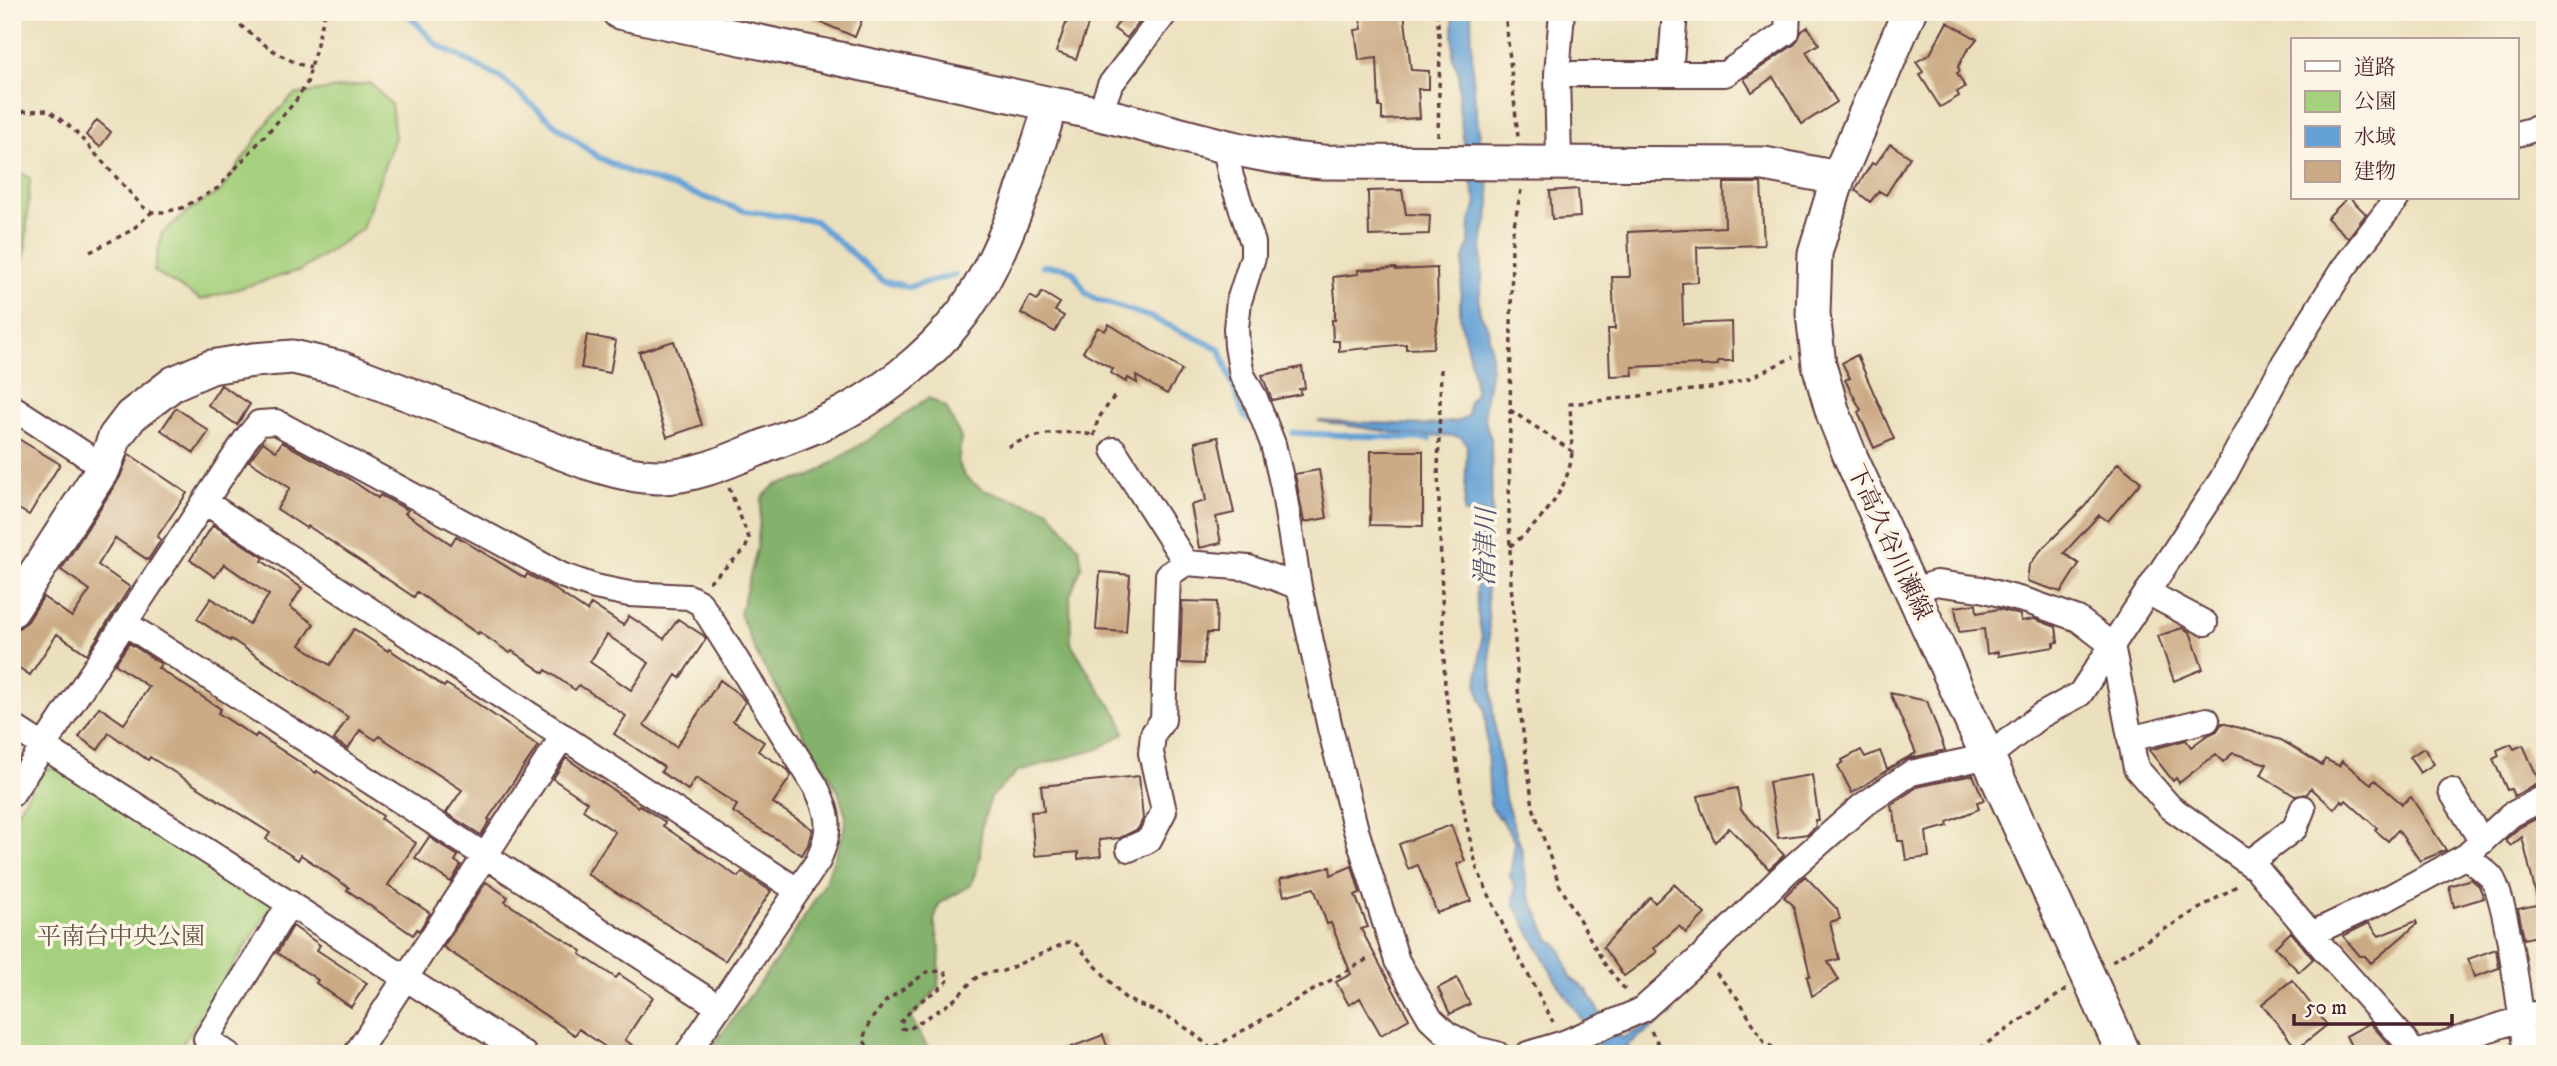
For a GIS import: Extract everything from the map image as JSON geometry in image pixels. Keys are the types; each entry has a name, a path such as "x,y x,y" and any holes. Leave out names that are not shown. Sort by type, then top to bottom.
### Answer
{"street":[{"path":"619,12 1051,104 1100,112 1225,148 1284,160 1764,163 1838,178"},
{"path":"1100,112 1110,85 1166,12"},
{"path":"1559,161 1557,74 1562,12"},
{"path":"1670,74 1675,12"},
{"path":"1557,74 1725,74 1787,32 1788,12"},
{"name":"下高久谷川瀬線","path":"1909,12 1838,178 1815,253 1813,314 1819,365 1842,436 2124,1054"},
{"path":"12,610 22,574 104,467 115,437 131,416 174,383 211,367 293,357 340,368 612,470 657,477 689,474 826,422 875,394 923,357 961,315 986,275 1033,164 1051,104"},
{"path":"2518,134 2545,126"},
{"path":"1225,148 1231,177 1253,243 1253,257 1239,302 1236,328 1242,374 1255,398 1273,444 1283,487 1299,587 1336,754 1356,830 1397,961 1430,1018 1447,1034 1476,1049 1497,1054"},
{"path":"1528,1054 1568,1041 1639,1011 1702,956 1787,872 1862,806 1911,773 1989,756 2040,716 2080,694 2222,479 2278,374 2336,281 2396,200"},
{"path":"12,407 104,467"},
{"path":"12,794 259,423 276,422 561,575 595,587 629,594 689,597 700,603 825,804 829,822 827,840 818,861 687,1054"},
{"path":"1104,443 1186,563"},
{"path":"205,502 797,890"},
{"path":"1129,849 1149,840 1164,811 1151,753 1153,734 1163,720 1168,575 1186,563 1249,568 1299,587"},
{"path":"1912,591 1936,583 1981,589 2078,619 2112,645 2136,768 2170,807 2255,867 2405,1040 2413,1054 2533,1014"},
{"path":"2147,592 2205,623"},
{"path":"125,623 719,1007"},
{"path":"2130,739 2207,720"},
{"path":"12,726 524,1054"},
{"path":"356,1054 563,736"},
{"path":"2451,790 2474,849 2493,879 2533,1014 2526,1054"},
{"path":"2311,934 2390,897 2474,849 2511,815 2545,797"},
{"path":"2255,867 2295,828 2303,808"},
{"path":"229,1054 206,1039 290,903"}],"path":[{"path":"225,12 263,45 292,62 311,68"},
{"path":"12,112 48,110 61,117 144,207 152,212 182,208 218,188 295,102 307,83 325,12"},
{"path":"1437,12 1442,162"},
{"path":"1505,12 1521,193 1512,236 1510,546 1519,702 1533,807 1559,884 1604,963 1639,1011 1664,1054"},
{"path":"90,252 132,230 152,212"},
{"path":"1510,546 1531,530 1550,506 1571,469 1570,404 1718,387 1751,378 1816,346"},
{"path":"1441,369 1438,470 1445,688 1466,822 1477,869 1510,940 1568,1041"},
{"path":"1104,443 1098,419 1116,394"},
{"path":"1510,410 1572,451"},
{"path":"1008,447 1021,439 1084,432 1104,443"},
{"path":"694,599 745,550 749,538 721,463"},
{"path":"1971,1054 2255,867"},
{"path":"872,1054 863,1038 870,1021 886,1001 927,972 944,971 949,979 908,1013 900,1023 902,1028 908,1030 955,999 972,980 989,971 1001,972 1068,942 1075,943 1124,997 1132,1003 1163,1014 1197,1035 1212,1051 1391,945"},
{"path":"1702,956 1739,1000 1764,1041 1784,1054"}],"green space":[{"path":"370,83 391,104 395,137 362,229 301,270 201,300 154,271 162,233 191,209 221,191 270,119 294,95"},
{"path":"12,168 30,178 25,255 12,293"},
{"path":"928,398 946,407 961,438 958,463 965,477 983,490 1048,509 1079,548 1082,566 1070,595 1071,643 1100,691 1119,716 1124,733 1098,749 1018,771 991,797 981,828 980,858 971,885 939,904 934,921 940,949 938,988 911,1018 927,1047 937,1054 707,1054 783,951 824,885 843,834 846,816 838,791 758,657 740,614 757,549 762,498 775,485 810,477"},
{"name":"平南台中央公園","path":"61,766 273,904 176,1054 12,1054 12,819 44,770"}],"water":[{"name":"滑津川","path":"1453,12 1471,12 1475,101 1490,198 1482,245 1479,299 1480,313 1488,328 1491,354 1485,417 1491,438 1492,517 1487,530 1485,549 1493,712 1505,799 1522,850 1528,892 1550,940 1557,944 1562,952 1571,978 1588,991 1598,1010 1622,1038 1675,1012 1627,1045 1633,1054 1604,1054 1555,979 1514,904 1515,887 1510,876 1515,843 1490,804 1485,710 1477,687 1482,637 1477,610 1475,530 1485,520 1482,512 1464,513 1467,445 1461,437 1455,436 1409,435 1318,421 1426,425 1459,421 1468,415 1469,402 1475,393 1474,376 1460,319 1460,302 1470,220 1477,204 1467,166 1459,108 1459,73 1453,59"}],"building":[{"path":"797,12 865,12 855,37"},
{"path":"1070,12 1091,16 1076,59 1056,52"},
{"path":"1126,12 1140,21 1127,38 1114,29"},
{"path":"1359,12 1404,12 1411,70 1429,71 1429,89 1418,89 1420,118 1382,120 1377,58 1359,60 1355,30 1362,29"},
{"path":"1947,22 1977,39 1958,67 1960,71 1957,73 1965,87 1957,92 1959,96 1940,107 1920,75 1923,72 1916,62 1930,54"},
{"path":"1808,27 1819,44 1806,52 1837,102 1802,124 1773,77 1752,92 1744,79 1795,44 1802,31"},
{"path":"97,120 111,132 100,147 86,135"},
{"path":"1890,144 1910,157 1886,195 1879,191 1870,202 1855,190 1872,163 1875,165"},
{"path":"1724,183 1761,183 1764,245 1697,247 1698,282 1682,283 1683,324 1732,322 1733,361 1718,361 1718,365 1632,367 1633,375 1610,376 1608,329 1615,329 1612,277 1630,277 1628,232 1725,227"},
{"path":"1578,189 1580,217 1552,219 1550,191"},
{"path":"1402,190 1406,214 1430,215 1429,234 1369,236 1368,191"},
{"path":"2345,200 2352,200 2366,214 2348,238 2327,218"},
{"path":"1437,268 1438,318 1433,348 1406,349 1406,344 1339,351 1339,341 1333,341 1333,277 1359,274 1358,270"},
{"path":"1042,292 1060,303 1055,311 1064,316 1055,332 1021,313 1030,296 1037,300"},
{"path":"1109,324 1182,370 1167,394 1136,376 1137,383 1128,378 1126,382 1111,373 1113,369 1083,352 1098,327 1105,331"},
{"path":"587,335 616,341 610,373 581,368"},
{"path":"674,341 702,425 667,437 639,352"},
{"path":"1857,355 1894,439 1874,448 1858,412 1861,410 1845,380 1850,378 1842,363"},
{"path":"1302,367 1305,388 1299,389 1301,394 1272,400 1262,375"},
{"path":"221,385 250,404 237,425 208,405"},
{"path":"176,408 209,431 194,453 161,430"},
{"path":"12,435 60,464 29,515 12,505"},
{"path":"1218,437 1234,513 1216,517 1221,543 1199,548 1191,505 1206,501 1195,442"},
{"path":"263,442 276,451 282,442 348,478 378,498 380,495 408,510 405,513 451,544 456,536 525,578 527,574 550,586 587,611 591,604 623,625 629,616 664,639 678,619 704,636 706,639 680,678 676,675 644,725 676,747 720,680 740,695 745,702 733,721 764,742 758,751 788,770 791,776 773,803 812,829 802,855 733,812 737,805 696,778 688,790 661,772 664,767 614,734 626,716 579,685 575,690 546,670 544,673 512,651 510,653 479,632 478,634 417,592 414,597 308,526 306,528 277,509 290,488 249,461","holes":["607,635 649,663 631,690 590,662"]},
{"path":"1371,451 1423,451 1423,526 1370,525"},
{"path":"129,454 187,493 157,537 161,540 148,560 115,538 98,565 130,587 87,654 57,634 30,675 12,663 12,633 28,621 43,597 72,617 90,590 61,570 120,477"},
{"path":"2118,463 2141,482 2108,521 2099,515 2064,553 2079,564 2061,592 2027,581 2029,566 2041,550 2085,506"},
{"path":"1319,470 1327,518 1304,522 1295,474"},
{"path":"213,525 264,558 262,561 302,588 290,607 314,624 300,645 330,665 354,629 388,651 389,649 444,687 446,684 475,702 538,746 488,819 490,820 481,835 446,813 462,790 379,736 376,740 360,730 348,749 334,740 348,717 197,619 211,598 249,624 269,595 224,564 215,577 190,560"},
{"path":"1100,572 1130,575 1126,632 1096,630"},
{"path":"1182,601 1217,602 1216,633 1207,633 1203,664 1180,663"},
{"path":"1976,604 1977,613 1999,609 2020,615 2021,621 2034,619 2056,627 2058,642 2054,643 2054,647 1998,656 1998,652 1987,654 1984,629 1959,632 1955,607"},
{"path":"2182,628 2190,632 2203,669 2174,681 2158,636"},
{"path":"129,643 161,664 158,668 221,709 218,713 255,737 257,734 316,773 317,771 383,816 381,819 416,843 388,885 430,913 419,931 417,929 413,935 301,855 298,860 266,839 270,833 150,757 148,760 109,733 98,750 79,737 99,707 124,724 149,687 115,664"},
{"path":"1890,693 1927,701 1945,750 1904,760 1916,753"},
{"path":"2222,723 2281,740 2322,765 2325,759 2339,766 2342,761 2371,784 2375,780 2402,804 2411,797 2446,850 2420,861 2398,830 2388,841 2346,800 2344,803 2341,800 2334,809 2311,788 2307,794 2295,796 2261,775 2267,764 2233,753 2223,762 2216,754 2179,783 2176,778 2173,781 2149,750 2186,740 2191,747 2217,731"},
{"path":"2511,744 2514,749 2523,745 2540,783 2514,796 2511,789 2507,790 2493,759 2499,756 2497,750"},
{"path":"2424,748 2434,764 2420,773 2410,757"},
{"path":"1861,750 1865,757 1880,751 1887,769 1901,761 1852,793 1838,766 1842,760"},
{"path":"566,758 665,822 663,826 738,877 742,872 771,891 725,961 587,874 615,832 583,810 587,802 553,779"},
{"path":"1812,775 1819,820 1815,820 1816,826 1808,834 1778,838 1769,782"},
{"path":"1973,775 1984,800 1977,802 1979,809 1947,822 1948,826 1926,832 1929,857 1906,860 1903,841 1898,841 1891,805 1917,787"},
{"path":"1139,776 1143,819 1138,829 1120,838 1099,840 1101,856 1078,859 1078,852 1035,856 1031,812 1044,811 1041,786"},
{"path":"1737,788 1741,810 1784,855 1769,869 1729,828 1715,842 1701,809 1698,796"},
{"path":"2545,814 2545,902 2538,903 2522,837 2511,846 2505,840 2520,827"},
{"path":"1451,825 1465,861 1457,864 1471,901 1437,913 1418,865 1408,869 1399,844"},
{"path":"429,837 458,856 455,861 461,865 451,882 415,858"},
{"path":"1352,866 1360,893 1355,895 1368,927 1361,929 1409,1019 1381,1035 1360,998 1349,1005 1336,982 1351,974 1331,923 1327,924 1314,888 1284,896 1280,879 1330,867 1331,875"},
{"path":"1805,876 1837,909 1840,919 1830,922 1839,959 1828,962 1839,980 1812,996 1807,977 1810,975 1793,905 1784,897"},
{"path":"2471,879 2479,886 2484,898 2454,907 2449,886"},
{"path":"486,882 508,897 505,902 582,951 580,954 616,978 619,974 653,997 625,1040 645,1054 616,1054 579,1029 575,1035 443,947"},
{"path":"1674,884 1705,914 1686,933 1679,926 1654,948 1657,952 1624,976 1603,947 1650,897 1655,903"},
{"path":"2545,903 2545,934 2524,939 2518,909"},
{"path":"2416,921 2417,924 2371,963 2365,956 2360,956 2343,936 2369,923 2379,936"},
{"path":"293,926 320,945 317,950 367,983 351,1007 316,983 318,980 277,953"},
{"path":"2291,932 2313,959 2299,972 2275,947"},
{"path":"2496,949 2499,968 2474,977 2468,959"},
{"path":"1457,978 1470,1004 1450,1014 1438,988"},
{"path":"2292,980 2327,1025 2297,1049 2262,1004"},
{"path":"2370,1023 2396,1054 2355,1054 2346,1036"},
{"path":"1103,1035 1110,1054 1058,1052"}],"waterway":[{"path":"406,12 437,45 501,78 598,157 629,172 745,211 815,221 882,280 908,287 955,275"},
{"path":"1042,266 1064,267 1074,273 1086,293 1095,299 1150,317 1220,349 1244,416 1249,420"},
{"path":"1293,433 1430,439"}]}
